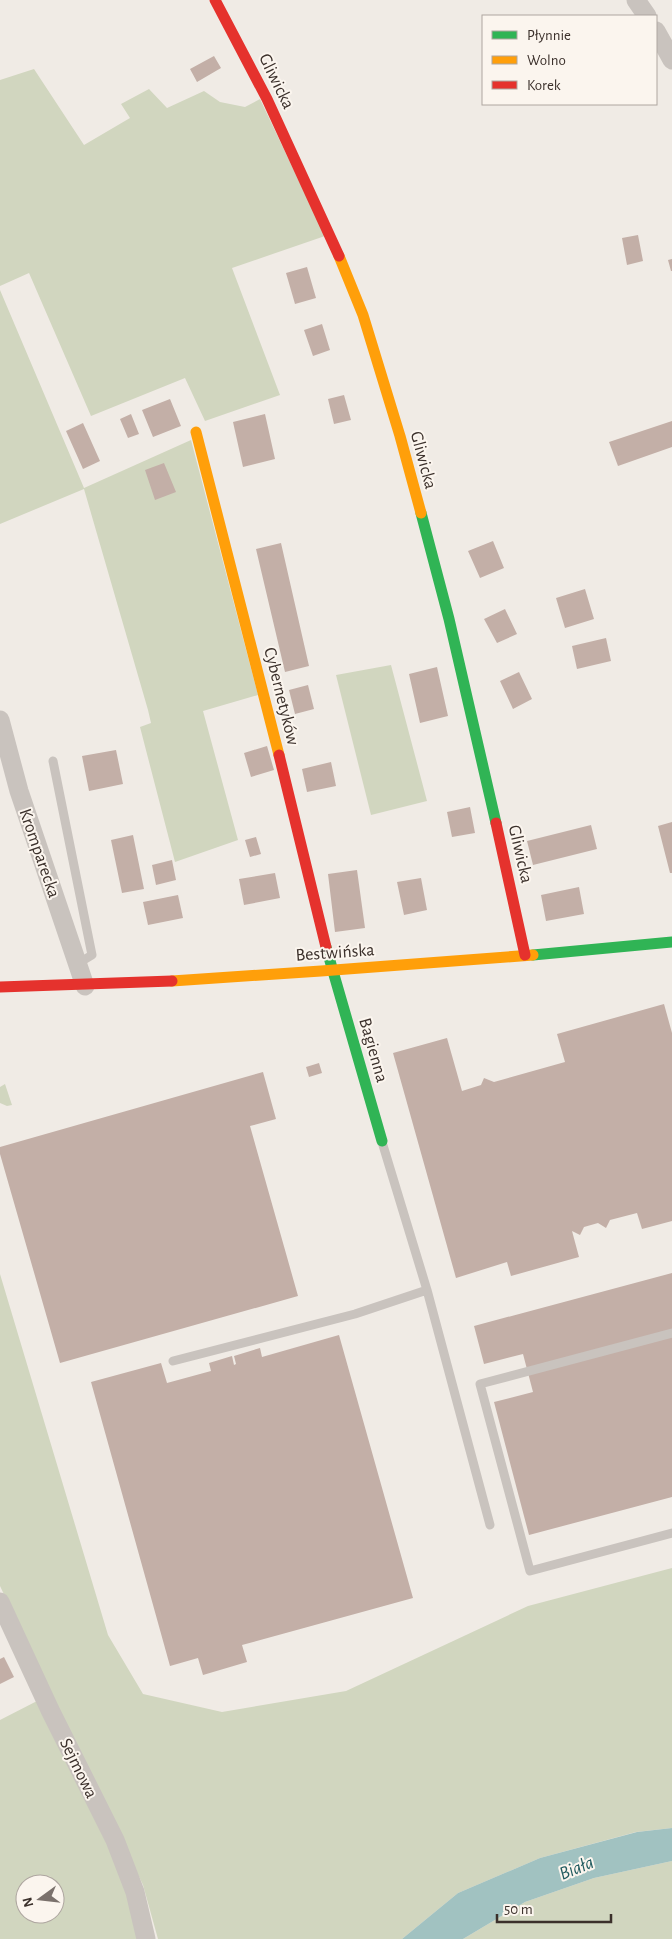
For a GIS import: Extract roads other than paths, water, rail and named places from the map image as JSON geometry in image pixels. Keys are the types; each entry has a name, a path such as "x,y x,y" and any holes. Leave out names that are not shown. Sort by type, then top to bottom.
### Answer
{"street":[{"name":"Gliwicka","path":"215,0 267,98 334,244 363,314 400,436 449,619 519,921 525,955"},
{"path":"636,0 645,15"},
{"path":"657,33 672,60"},
{"name":"Cybernetyków","path":"196,432 272,726 328,957 333,970"},
{"name":"Kromparecka","path":"0,720 19,791 85,986"},
{"name":"Bestwińska","path":"0,987 85,986 333,970 642,946 672,942"},
{"name":"Bagienna","path":"333,970 382,1141"},
{"name":"Sejmowa","path":"0,1602 50,1710 115,1840 136,1892 146,1939"}],"lane":[{"path":"53,761 92,955 77,964"},
{"path":"382,1141 427,1290 490,1525"},
{"path":"173,1361 355,1314 427,1290"},
{"path":"672,1332 480,1384 530,1571 672,1533"}],"water":[{"name":"Biała","path":"672,1828 672,1861 594,1878 525,1902 463,1939 402,1939 458,1893 540,1858 637,1832"}]}
